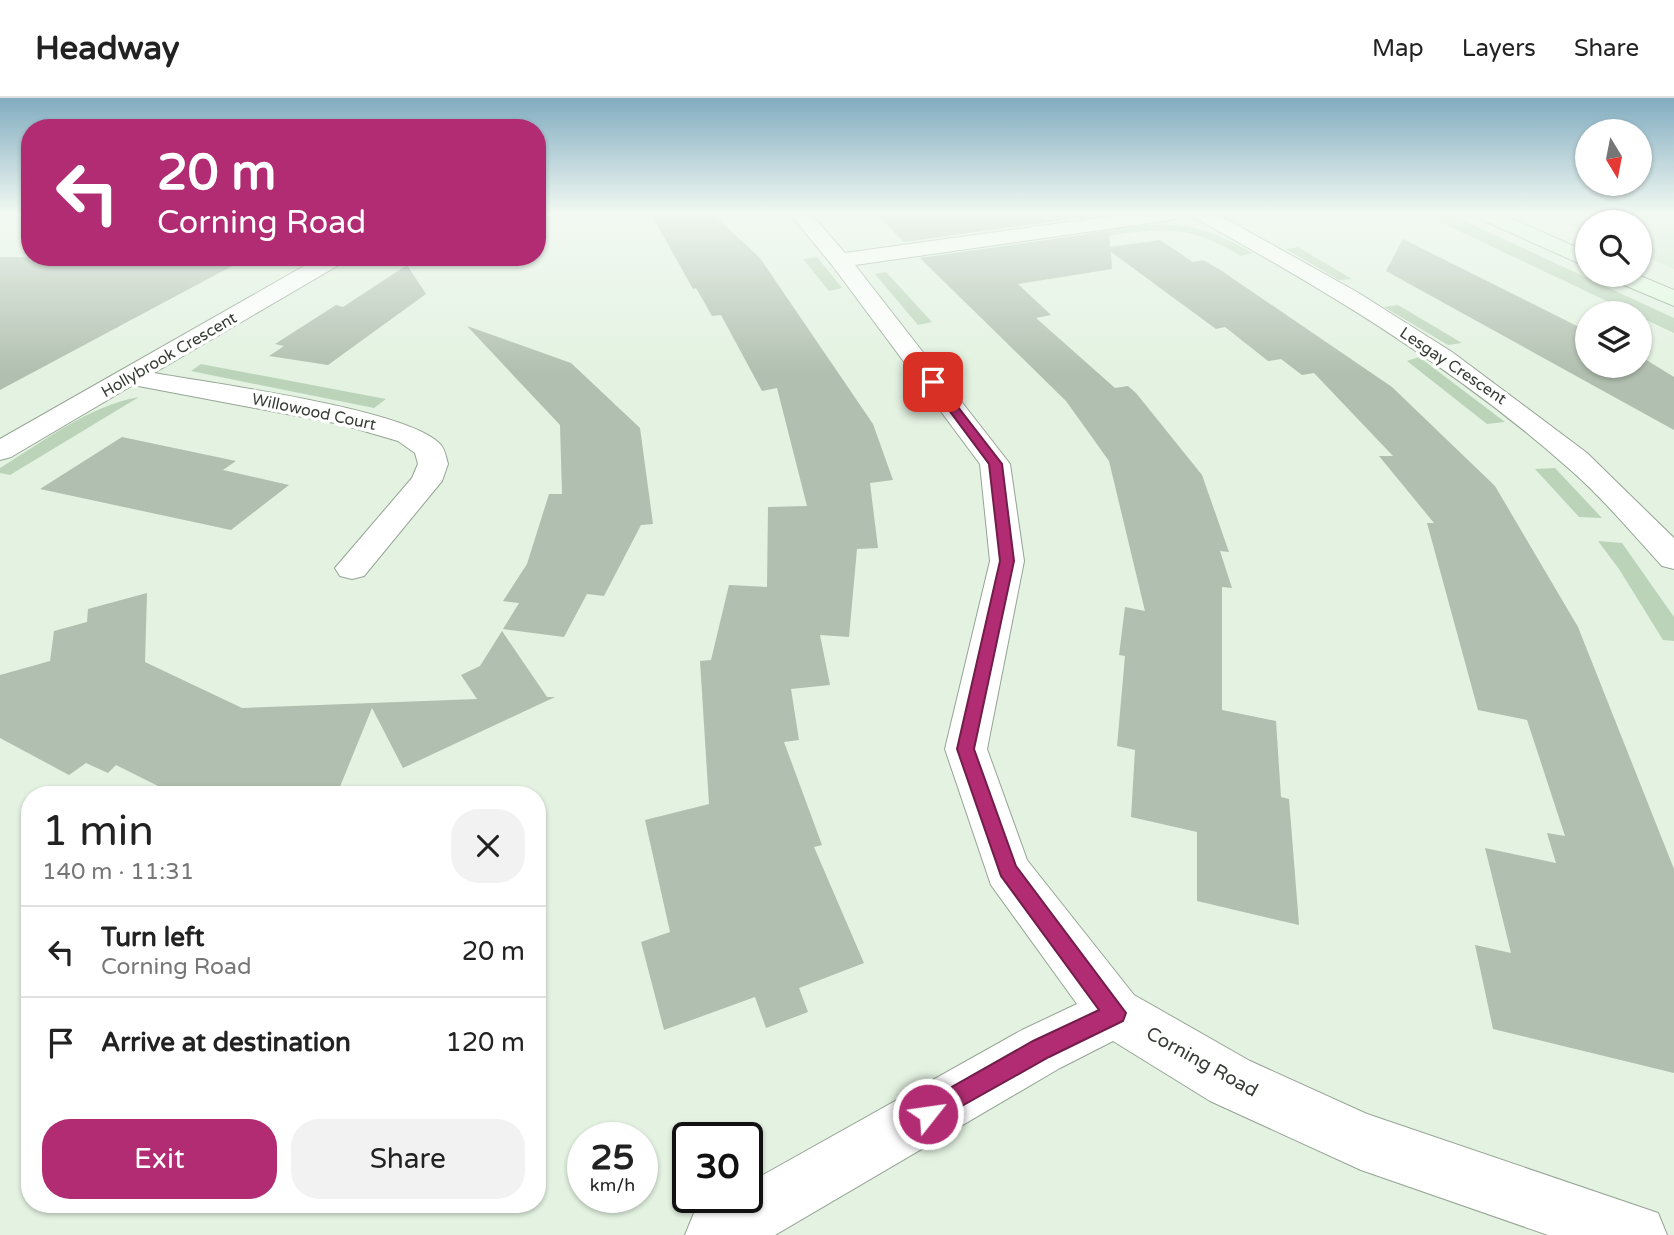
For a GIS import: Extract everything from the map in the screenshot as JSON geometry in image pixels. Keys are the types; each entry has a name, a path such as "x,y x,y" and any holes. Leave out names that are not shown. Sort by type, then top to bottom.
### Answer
{"main road":[{"path":"1647,287 1674,299"}],"street":[{"name":"Hollybrook Crescent","path":"0,451 320,267"},
{"name":"Corning Road","path":"845,267 995,464 1007,561 966,749 1008,870 1115,1013 1230,1081 1361,1141 1636,1235"},
{"name":"Lesgay Crescent","path":"1293,267 1423,343 1499,396 1578,461 1674,558"},
{"name":"Willowood Court","path":"131,377 345,416 408,435 429,449 433,464 427,481 352,568"},
{"path":"716,1235 1041,1049 1115,1013"}],"shaded area":[{"path":"810,267 825,267 842,288 829,291"},
{"path":"1317,267 1332,267 1352,279 1339,280"},
{"path":"1535,267 1564,267 1575,272 1575,286"},
{"path":"886,272 932,322 918,325 875,274"},
{"path":"1577,287 1607,287 1637,301 1607,301"},
{"path":"1398,305 1462,343 1448,345 1384,307"},
{"path":"1652,308 1674,318 1674,333 1652,323"},
{"path":"1419,357 1505,422 1487,424 1407,361"},
{"path":"201,364 386,399 374,408 191,371"},
{"path":"139,397 10,475 0,473 0,468 49,436 102,408"},
{"path":"1555,468 1602,518 1579,517 1535,469"},
{"path":"1598,541 1622,543 1674,617 1674,641 1663,640 1619,569"}],"building":[{"path":"0,267 230,267 0,390"},
{"path":"404,267 408,267 426,294 328,365 269,356 284,346 275,344 336,305 343,307"},
{"path":"681,267 766,267 873,424 893,480 870,483 878,548 857,549 849,637 820,635 830,685 791,689 799,740 784,742 822,845 814,847 864,963 799,988 808,1012 766,1028 755,997 664,1030 641,942 670,932 645,820 709,804 700,661 711,660 729,585 767,587 768,507 807,506 777,388 762,391 721,315 712,316 696,288 693,289"},
{"path":"929,267 1112,267 1018,284 1051,315 1036,318 1115,388 1128,386 1136,393 1202,475 1229,552 1220,551 1232,588 1222,587 1222,710 1276,721 1281,797 1289,799 1299,925 1197,901 1197,832 1131,817 1135,750 1117,746 1125,656 1119,655 1125,607 1145,611 1109,461 1066,401"},
{"path":"1132,267 1219,269 1392,387 1495,486 1578,627 1674,869 1674,1073 1493,1029 1475,945 1511,953 1485,848 1556,863 1547,833 1565,836 1527,720 1478,710 1427,523 1434,523 1379,456 1393,456 1314,373 1302,375 1281,359 1268,361 1225,327 1216,329"},
{"path":"1388,267 1459,267 1575,325 1575,375 1386,271"},
{"path":"467,326 571,363 640,428 653,524 641,525 604,596 587,594 564,637 503,629 519,603 503,601 527,564 549,494 562,494 560,425"},
{"path":"1652,363 1674,377 1674,430 1580,378 1652,378"},
{"path":"122,437 236,461 223,470 289,485 231,530 40,489"},
{"path":"147,593 145,662 242,708 477,699 461,675 480,666 502,631 547,697 555,697 403,768 372,708 340,786 158,786 116,765 108,773 86,763 69,775 0,738 0,675 50,661 54,631 87,622 88,609"}],"route":[{"path":"928,1114 1041,1049 1115,1013 1008,870 966,749 1007,561 995,464 933,382"}]}
